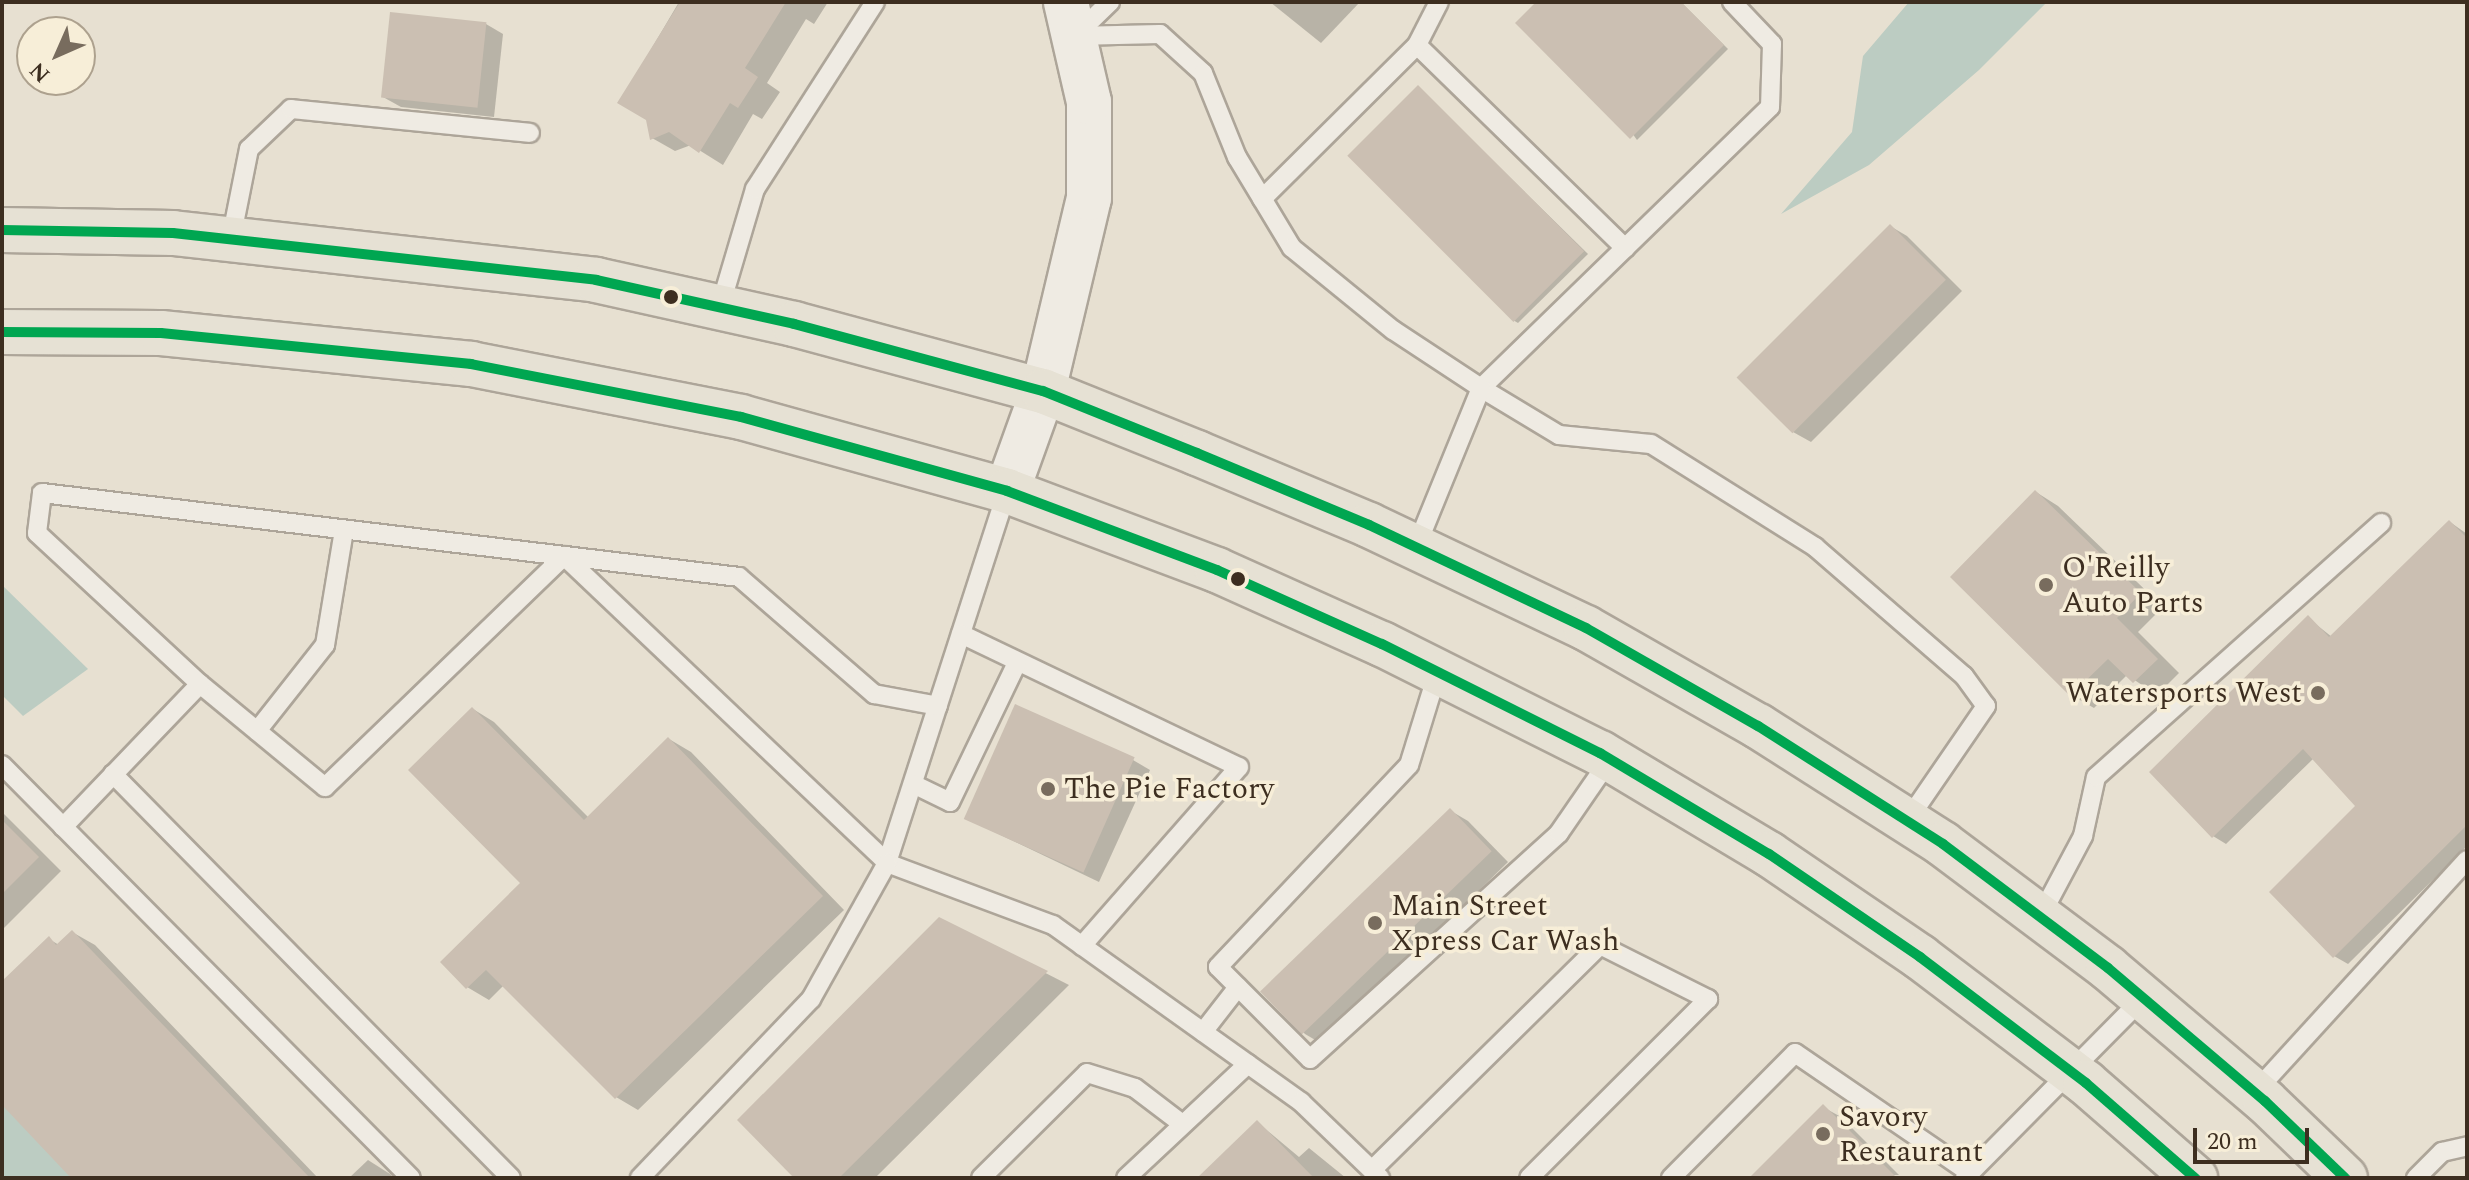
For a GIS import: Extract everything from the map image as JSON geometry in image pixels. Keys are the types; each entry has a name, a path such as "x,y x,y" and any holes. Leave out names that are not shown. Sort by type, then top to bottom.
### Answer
{"main road":[{"path":"2,230 231,239 596,280 720,307 1043,391 1416,547 1586,628 1758,726 1907,821 2040,917 2255,1092 2345,1178"},
{"path":"2,332 161,333 471,364 741,417 1007,491 1217,570 1438,671 1610,759 1769,854 1920,957 2072,1073 2195,1178"}],"street":[{"path":"1007,491 1043,391 1089,198 1089,102 1070,19"}],"lane":[{"path":"720,307 755,189 875,2"},
{"path":"1070,19 1110,2"},
{"path":"1262,199 1417,45 1439,2"},
{"path":"1416,547 1481,388 1770,107 1772,44 1732,2"},
{"path":"1070,19 1160,34 1203,73 1237,157 1292,248 1393,330 1559,435 1651,444 1815,547 1964,676 1986,706 1907,821"},
{"path":"1417,45 1625,248"},
{"path":"231,239 249,149 291,109 530,133"},
{"path":"651,1174 811,999 887,863 1007,491"},
{"path":"564,556 325,787 200,684 37,533 42,493 739,577 874,694 938,706"},
{"path":"2040,917 2083,836 2096,777 2381,523"},
{"path":"257,731 325,645 344,530"},
{"path":"564,556 887,863 1053,925 1301,1102 1376,1174 1600,945 1708,999 1529,1178"},
{"path":"961,634 1239,767 1082,946"},
{"path":"913,784 950,802 1017,663"},
{"path":"1438,671 1409,765 1218,967 1310,1059 1559,833 1610,759"},
{"path":"63,827 200,684"},
{"path":"2,765 411,1178"},
{"path":"113,774 511,1178"},
{"path":"2255,1092 2467,860"},
{"path":"1203,1032 1238,987"},
{"path":"1671,1178 1795,1053 1967,1176 2143,998"},
{"path":"1126,1178 1181,1123 1248,1064"},
{"path":"981,1178 1087,1073 1135,1088 1181,1123"},
{"path":"2416,1178 2442,1152 2467,1146"}],"shaded area":[{"path":"1909,2 2047,2 1979,70 1869,165 1781,214 1852,132 1863,56"},
{"path":"2,585 88,669 23,716 2,695"},
{"path":"2,1086 97,1178 2,1178"}],"building":[{"path":"680,2 786,2 745,68 758,77 738,108 730,103 699,153 669,132 650,140 646,120 617,103"},
{"path":"1536,2 1681,2 1724,45 1630,139 1515,23"},
{"path":"390,12 486,22 477,108 381,98"},
{"path":"1418,85 1584,251 1513,322 1347,156"},
{"path":"1890,224 1946,280 1792,433 1737,377"},
{"name":"O'Reilly Auto Parts","path":"2035,490 2141,593 2117,618 2158,659 2133,683 2108,659 2070,696 1950,577"},
{"path":"2449,520 2467,538 2467,825 2333,958 2269,892 2355,806 2303,749 2212,838 2149,772 2308,615 2329,637"},
{"name":"The Pie Factory","path":"1015,704 1135,757 1083,872 964,819"},
{"path":"472,707 584,820 668,737 823,896 615,1099 486,970 466,989 440,962 520,883 408,770"},
{"name":"Main Street Xpress Car Wash","path":"1450,808 1492,851 1302,1035 1260,991"},
{"path":"2,820 39,857 2,894"},
{"path":"939,917 1048,971 839,1178 794,1178 737,1120"},
{"path":"72,930 310,1178 71,1178 2,1105 2,981 49,936 56,945"},
{"name":"Savory Restaurant","path":"1823,1104 1897,1178 1749,1178"},
{"path":"1257,1120 1314,1178 1197,1178"}],"transit line":[{"path":"2,230 173,233 596,280 794,324 1043,391 1197,453 1369,525 1586,628 1758,726 1943,844 2108,968 2265,1101 2345,1178"},
{"path":"2,332 161,333 471,364 741,417 1007,491 1217,570 1382,644 1600,753 1769,854 1920,957 2086,1083 2195,1178"}],"place":[{"name":"O'Reilly Auto Parts","path":"2046,585"},
{"name":"Watersports West","path":"2318,693"},
{"name":"The Pie Factory","path":"1048,789"},
{"name":"Main Street Xpress Car Wash","path":"1375,923"},
{"name":"Savory Restaurant","path":"1823,1134"}]}
